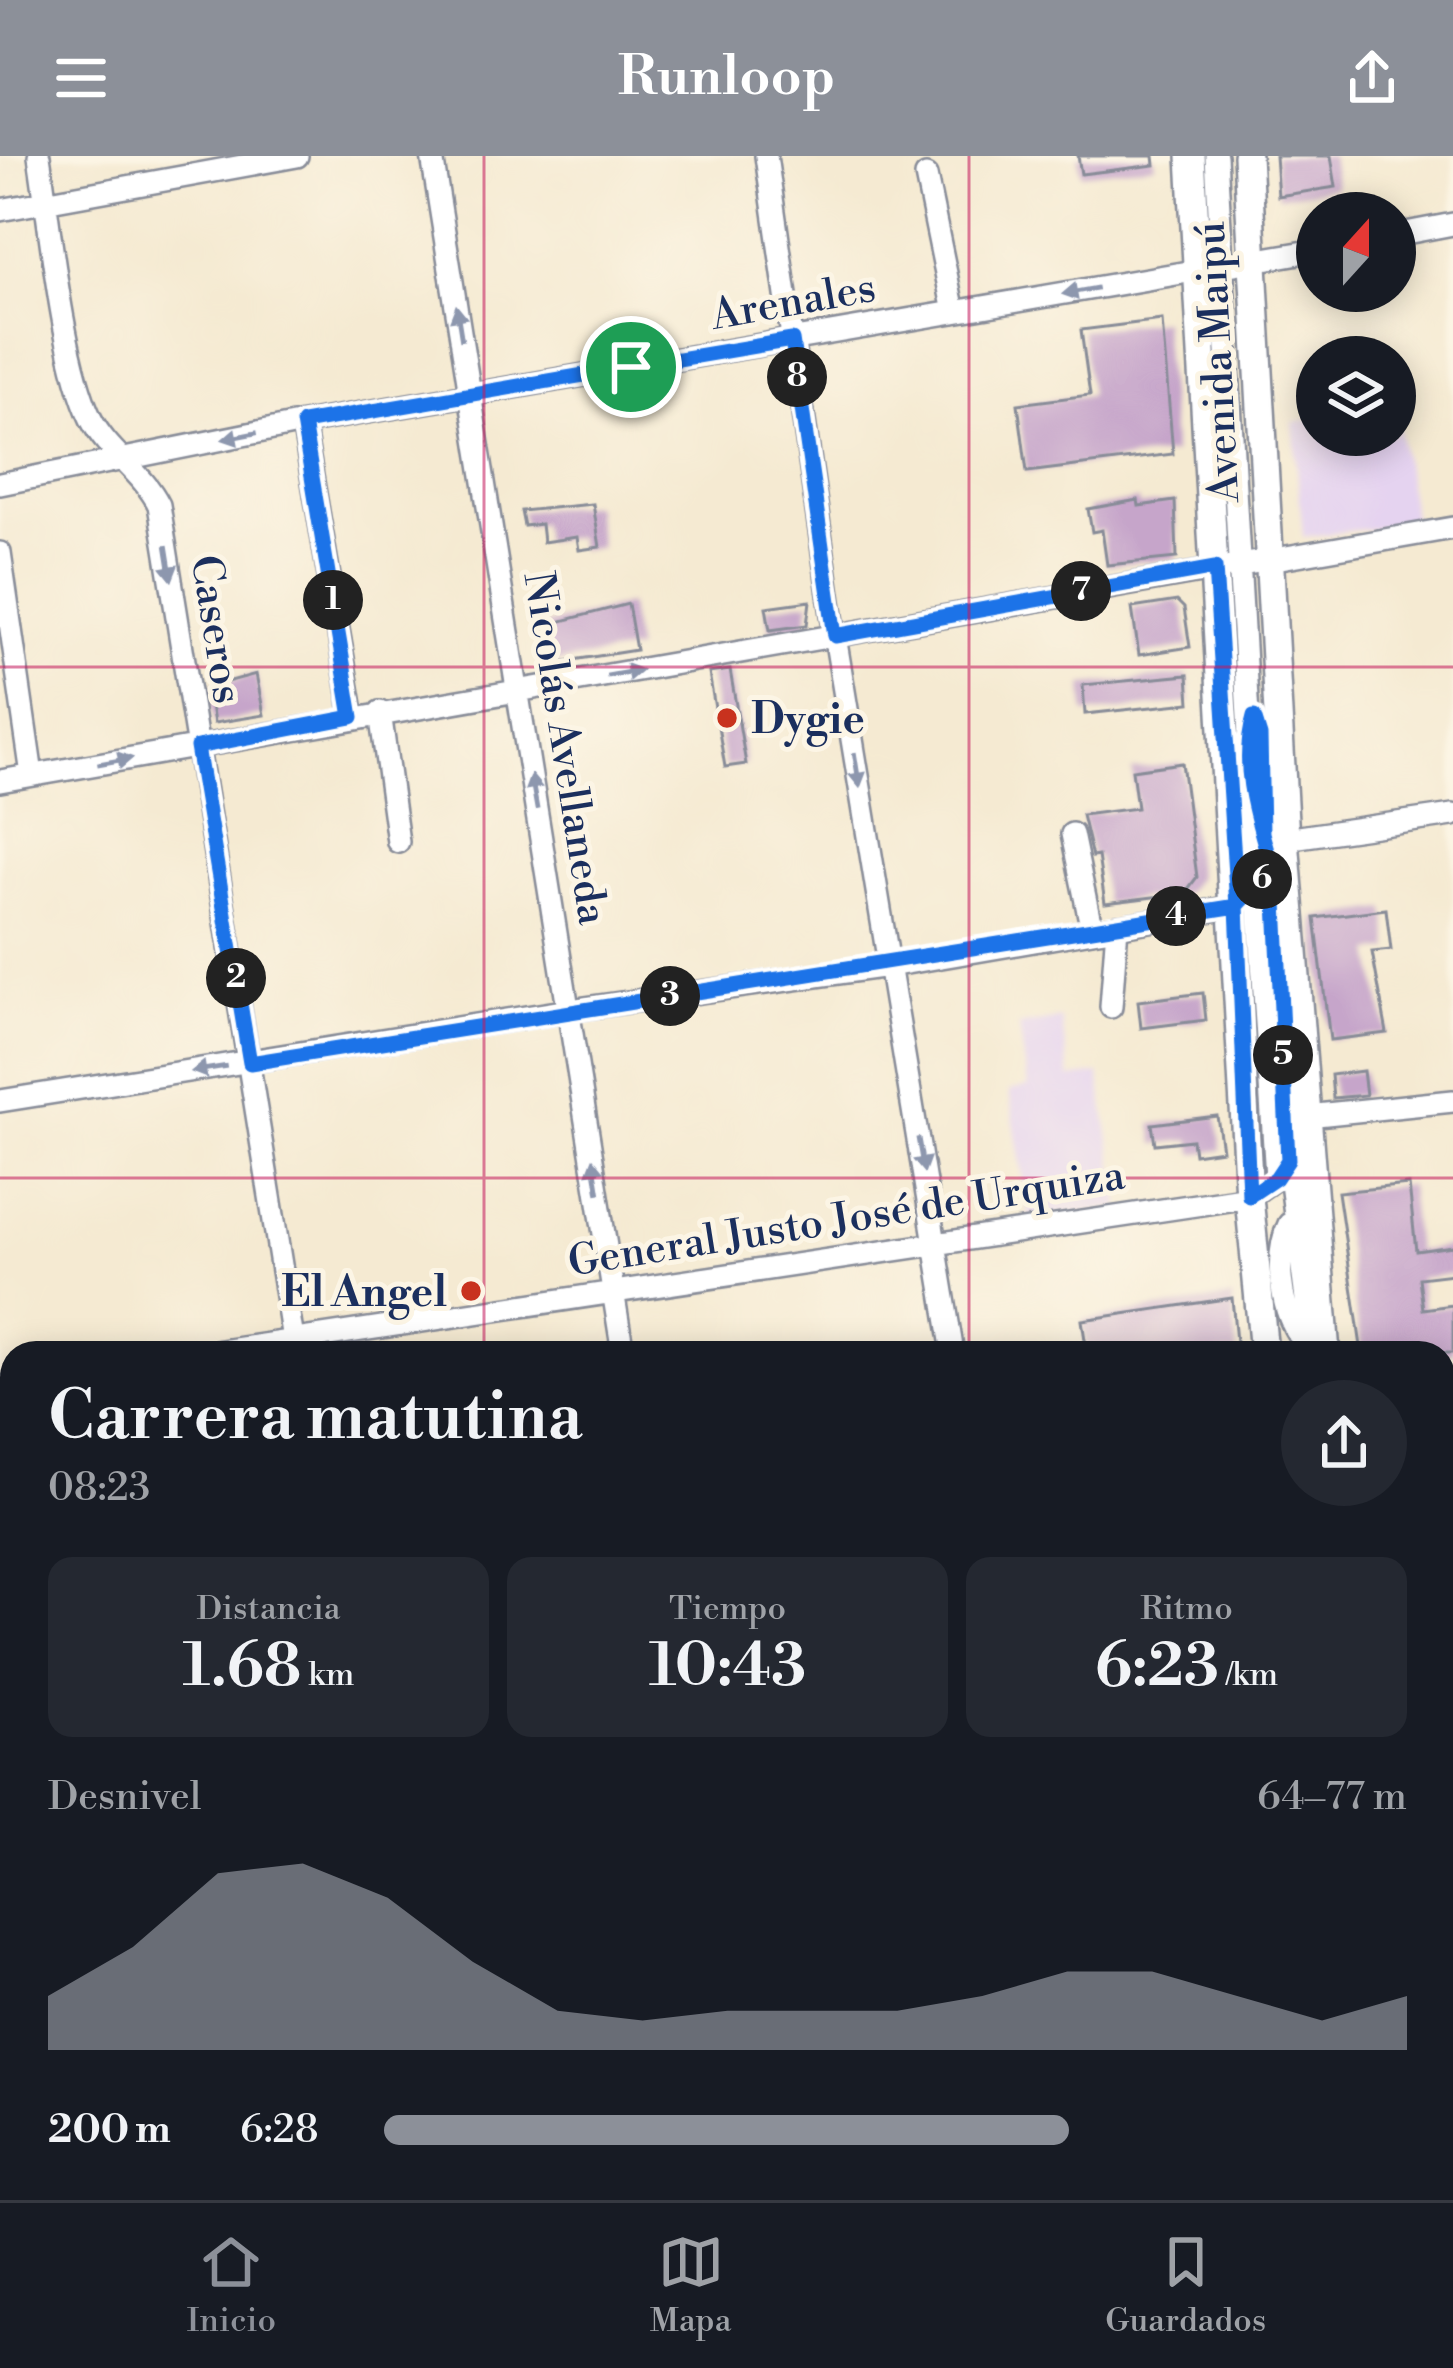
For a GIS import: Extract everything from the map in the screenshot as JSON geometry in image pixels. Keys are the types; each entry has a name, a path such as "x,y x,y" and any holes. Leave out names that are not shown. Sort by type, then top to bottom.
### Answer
{"main road":[{"name":"Avenida Maipú","path":"1191,156 1211,266 1238,561 1306,1116 1325,1341"},
{"name":"Avenida Maipú","path":"1247,156 1253,262 1238,561 1237,906 1249,1196 1263,1341"}],"street":[{"name":"Caseros","path":"39,156 81,391 105,441 159,505 293,1341"},
{"path":"0,210 240,161 297,156"},
{"name":"Nicolás Avellaneda","path":"432,156 621,1341"},
{"path":"766,156 835,636 951,1341"},
{"path":"1206,156 1211,266 1235,336 1245,451 1238,561 1246,835 1264,877 1282,1169 1311,1341"},
{"path":"1211,266 1229,232 1220,156"},
{"path":"926,176 954,313"},
{"path":"1416,232 1453,224"},
{"name":"Arenales","path":"0,484 303,423 1296,254"},
{"path":"303,423 352,717"},
{"path":"0,781 1238,561 1453,528"},
{"path":"0,553 32,775"},
{"path":"1238,561 1254,722 1274,836 1264,877 1269,1030 1289,1224 1281,1241 1293,1331"},
{"path":"380,712 398,842"},
{"path":"1274,836 1453,815"},
{"path":"1072,834 1092,931"},
{"path":"0,1101 570,1010 889,965 1237,906 1264,877"},
{"path":"1111,1007 1117,926"},
{"path":"1282,1169 1306,1116 1453,1101"},
{"name":"General Justo José de Urquiza","path":"324,1341 1249,1196 1282,1169"}],"shaded area":[{"path":"1293,422 1296,456 1403,456 1414,523 1303,537"},
{"path":"1061,1019 1070,1078 1099,1074 1121,1207 1030,1221 1009,1091 1028,1087 1019,1026"}],"building":[{"path":"1078,156 1154,156 1155,165 1081,174"},
{"path":"1275,156 1331,156 1336,187 1278,196"},
{"path":"1162,320 1173,454 1027,472 1018,404 1090,395 1081,330"},
{"path":"1138,500 1139,506 1175,501 1177,558 1107,565 1102,530 1092,532 1088,509"},
{"path":"593,504 600,547 579,550 577,537 543,542 541,524 524,526 521,511"},
{"path":"810,601 807,625 770,630 766,607"},
{"path":"1177,601 1184,608 1190,647 1139,655 1132,608"},
{"path":"628,604 636,650 548,664 542,626"},
{"name":"Dygie","path":"730,670 746,764 725,767 709,673"},
{"path":"256,674 264,715 214,723 208,687"},
{"path":"1188,675 1190,703 1085,714 1083,685"},
{"path":"1182,763 1197,877 1185,893 1105,903 1098,856 1092,857 1082,815 1137,808 1132,770"},
{"path":"1386,909 1391,950 1372,952 1387,1033 1330,1040 1315,918"},
{"path":"1203,993 1206,1020 1141,1028 1138,1001"},
{"path":"1363,1071 1366,1095 1333,1098 1331,1075"},
{"path":"1217,1116 1222,1150 1194,1154 1192,1140 1155,1144 1152,1124"},
{"path":"1409,1185 1416,1251 1453,1246 1453,1274 1419,1278 1423,1309 1453,1305 1453,1341 1360,1341 1338,1192"},
{"path":"1232,1298 1236,1341 1085,1341 1082,1320"}],"place":[{"name":"Dygie","path":"727,718"},
{"name":"El Angel","path":"471,1291"}],"route":[{"path":"631,367 303,423 352,717 197,747 250,1063 1237,906 1249,1196 1276,1178 1288,1160 1275,880 1262,833 1260,736 1254,717 1249,737 1254,822 1262,833 1272,869 1237,906 1215,568 835,636 792,340 631,367"}]}
